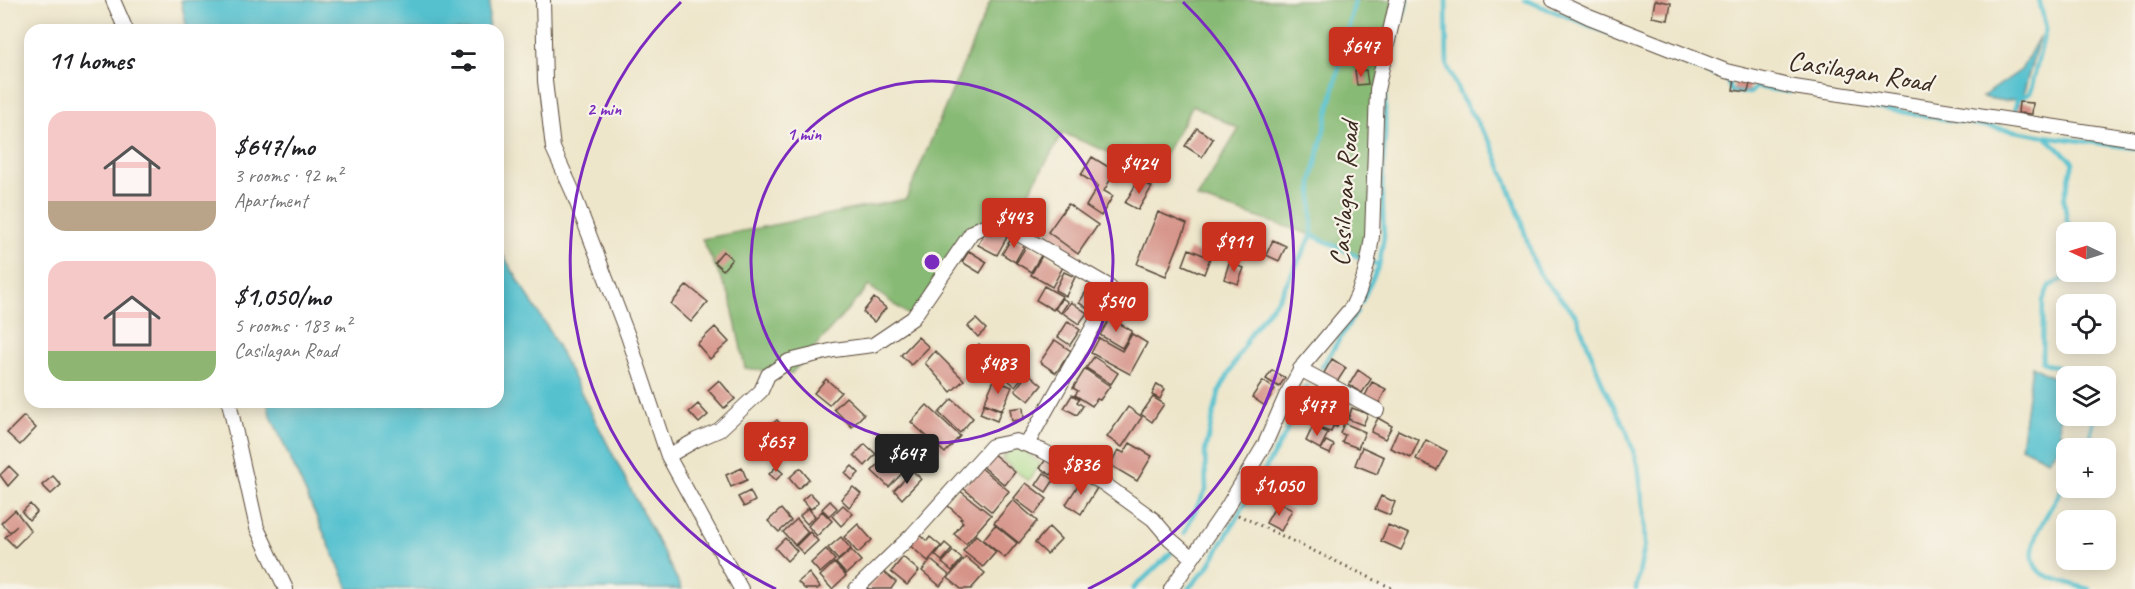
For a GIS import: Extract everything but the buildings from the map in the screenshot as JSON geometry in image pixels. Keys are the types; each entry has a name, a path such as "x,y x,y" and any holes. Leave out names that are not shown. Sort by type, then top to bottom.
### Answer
{"street":[{"path":"113,0 123,24"},
{"path":"543,0 545,81 553,148 572,190 628,336 668,456 741,589"},
{"name":"Casilagan Road","path":"1171,589 1226,509 1265,444 1300,369 1352,307 1364,279 1372,236 1377,90 1397,0"},
{"name":"Casilagan Road","path":"1553,0 1588,17 1726,71 1770,82 1992,119 2135,139"},
{"path":"668,456 719,430 761,391 768,375 789,361 834,350 873,345 913,318 972,232 984,226 1008,228 1105,284 1112,293 1027,444"},
{"path":"1300,369 1377,410"},
{"path":"230,408 257,528 286,589"},
{"path":"856,589 912,535 992,446 1016,441 1085,472 1134,504 1192,558"}],"path":[{"path":"1226,509 1394,589"}],"green space":[{"path":"991,0 1393,0 1377,90 1368,261 1312,235 1197,198 1239,129 1193,105 1155,172 1063,133 1008,228 984,226 913,318 869,286 791,374 745,368 730,297 702,239 906,199"},
{"path":"1015,443 1041,464 1028,481 1002,459"}],"water":[{"path":"181,0 490,0 488,24 186,24"},
{"path":"2040,35 2022,98 2004,101 1982,97 2021,70"},
{"path":"504,257 548,328 682,589 349,589 268,408 504,408"},
{"path":"2032,366 2056,379 2056,426 2059,426 2060,438 2056,438 2056,451 2048,460 2021,447"}],"waterway":[{"path":"1355,0 1312,180 1312,235 1365,260"},
{"path":"1395,39 1408,0"},
{"path":"1446,0 1447,65 1462,99 1492,145 1518,211 1533,260 1542,278 1576,315 1604,387 1626,429 1638,466 1644,511 1645,544 1636,589"},
{"path":"1525,0 1727,80 1731,91 1750,93 1756,87 1789,92"},
{"path":"2015,109 2017,100 2030,93 2046,28 2039,0"},
{"path":"1379,265 1384,237 1382,187 1385,91 1393,50"},
{"path":"1821,98 2044,136 2135,148"},
{"path":"2046,137 2073,162 2064,199 2067,222"},
{"path":"1184,533 1206,489 1205,451 1219,392 1252,331 1280,296 1312,235"},
{"path":"1361,303 1379,265 1371,262"},
{"path":"2056,367 2042,362 2043,301 2049,286 2058,282"},
{"path":"1322,367 1357,311"},
{"path":"1188,589 1208,567 1286,433 1300,396 1307,386"},
{"path":"2090,438 2092,426"},
{"path":"2057,498 2035,539 2034,562 2044,574 2089,589"},
{"path":"1133,589 1171,553"}]}
